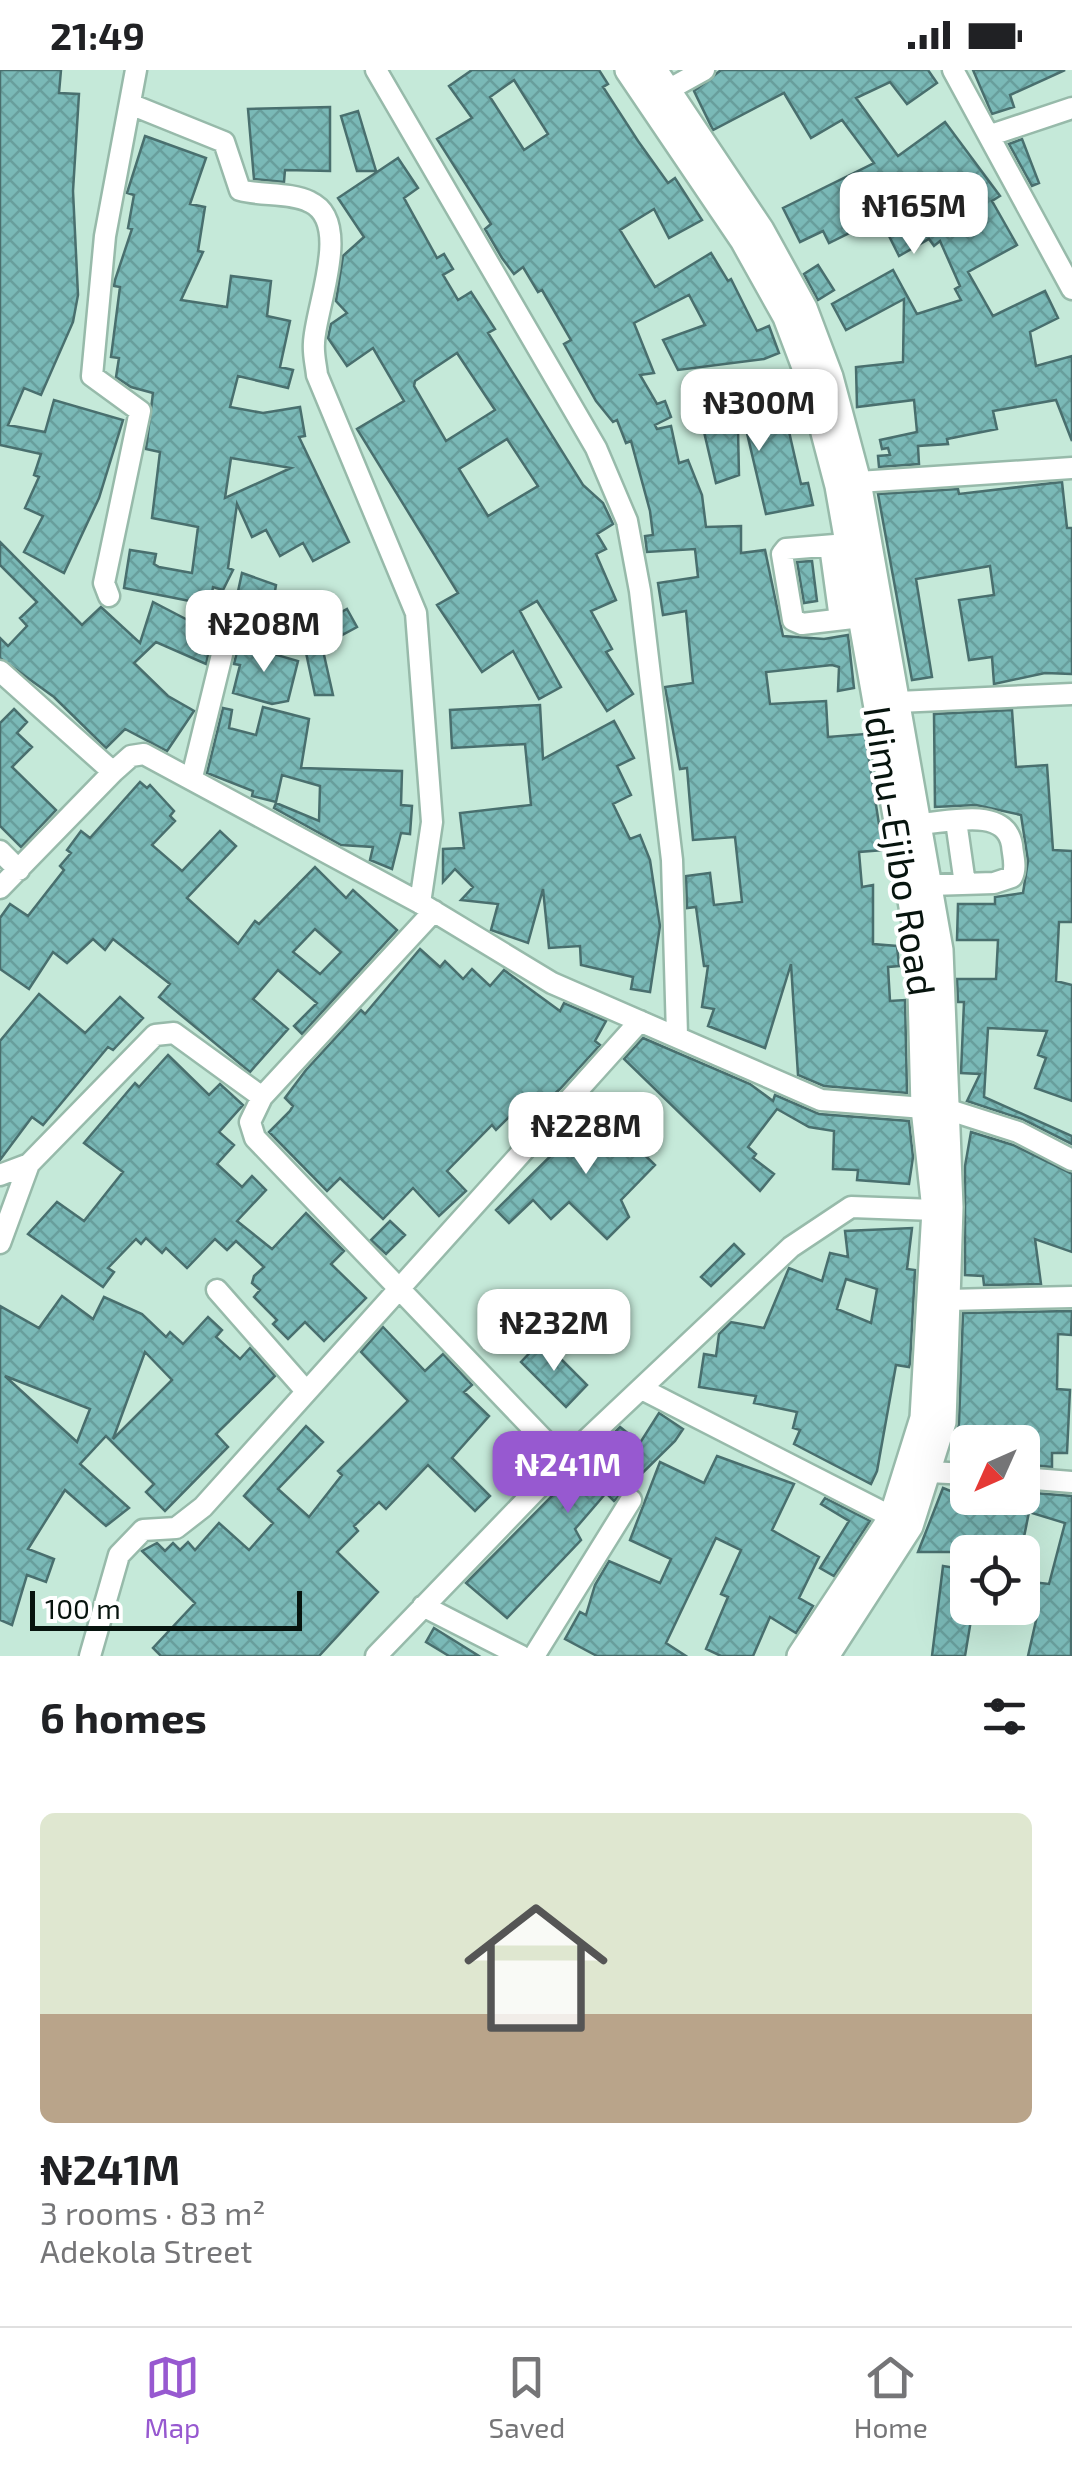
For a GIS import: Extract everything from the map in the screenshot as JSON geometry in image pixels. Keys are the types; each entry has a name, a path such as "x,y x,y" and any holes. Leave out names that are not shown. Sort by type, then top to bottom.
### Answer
{"main road":[{"name":"Idimu-Ejibo Road","path":"628,70 743,240 786,317 811,384 851,618 920,952 949,1300 943,1422 910,1526 832,1655"},
{"name":"Idimu-Ejibo Road","path":"660,80 761,230 804,308 830,377 858,482 940,950 935,1210 922,1418 892,1517 800,1656"}],"street":[{"path":"109,596 104,582 140,411 92,376 105,236 136,70"},
{"path":"376,70 596,448 627,520 640,592 672,860 677,1035"},
{"path":"660,80 704,70"},
{"path":"953,70 1072,290"},
{"path":"130,104 224,142 240,190 307,200 322,210 330,230 329,265 314,343 316,375 416,613 432,822 427,907 262,1096 250,1122 255,1138 398,1293 564,1461"},
{"path":"991,135 1072,108"},
{"path":"858,482 1072,468"},
{"path":"838,545 794,548 782,554 794,620 802,624 851,618"},
{"path":"192,777 228,626"},
{"path":"0,671 113,772"},
{"path":"898,702 1072,694"},
{"path":"0,888 113,772 131,756 144,754 427,907 552,983 821,1100 935,1109 1018,1132 1072,1160"},
{"path":"956,821 964,884"},
{"path":"920,824 1002,824 1010,833 1016,871 1006,880 930,886"},
{"path":"0,852 19,870"},
{"path":"90,1656 119,1555 143,1530 176,1528 204,1507 640,1020"},
{"path":"0,1243 29,1164 155,1035 164,1031 174,1033 262,1096"},
{"path":"0,1175 29,1164"},
{"path":"376,1656 564,1461 791,1247 852,1207 935,1210"},
{"path":"218,1290 306,1391"},
{"path":"949,1300 1072,1297"},
{"path":"642,1389 892,1517"},
{"path":"929,1472 950,1473"},
{"path":"1040,1479 1072,1482"},
{"path":"534,1656 631,1500"},
{"path":"423,1606 521,1656"}],"building":[{"path":"0,70 61,70 59,93 79,94 73,191 78,295 73,322 41,395 24,388 8,425 45,432 54,400 123,420 99,498 64,573 24,552 43,516 25,508 39,477 34,475 41,454 0,445"},
{"path":"472,70 599,70 608,84 603,87 638,141 668,183 675,178 702,220 669,238 654,209 620,230 655,287 711,253 728,281 731,279 757,331 769,326 779,353 764,359 678,370 663,340 705,325 689,295 634,323 654,373 640,375 657,404 665,401 671,417 655,425 657,429 671,426 679,463 688,460 702,495 706,527 741,526 741,553 765,550 783,636 824,639 848,635 854,688 838,691 839,667 832,665 766,672 770,704 826,701 828,737 865,734 883,850 859,852 862,887 873,885 873,944 897,946 899,966 888,967 890,1001 905,1000 907,1093 824,1086 798,1075 791,964 765,1048 708,1026 714,1009 702,1007 708,966 704,966 696,907 687,908 686,876 710,873 714,905 742,902 735,837 693,840 687,768 680,769 665,687 693,683 686,611 663,615 658,583 698,577 695,549 647,552 645,536 653,535 650,511 631,441 626,443 617,420 613,422 596,401 564,344 571,340 542,290 538,292 523,267 514,274 502,258 485,229 491,224 437,139 472,118 449,86","holes":["514,80 548,134 524,150 490,97"]},
{"path":"721,70 928,70 937,83 907,104 890,82 856,98 898,156 945,122 1000,196 992,201 1017,245 968,272 993,316 1045,291 1058,318 1030,332 1036,366 1072,356 1072,441 1056,400 993,411 997,429 947,439 948,444 918,446 919,464 879,467 878,456 890,455 888,448 882,449 880,440 917,432 914,400 857,407 856,367 903,362 904,299 846,330 832,304 893,270 917,314 961,300 955,289 960,286 940,241 934,246 929,239 899,256 880,218 829,243 823,231 800,242 783,208 874,163 842,120 811,138 784,93 713,130 694,91"},
{"path":"973,70 1065,70 1010,95 1014,107 992,114"},
{"path":"330,107 330,171 285,170 284,182 254,179 248,109"},
{"path":"358,111 376,171 357,171 341,116"},
{"path":"145,136 206,158 190,204 205,207 198,251 203,252 181,300 227,307 231,276 271,281 267,316 290,321 280,367 293,370 288,388 238,376 230,407 263,413 300,407 305,436 299,437 349,542 313,561 303,543 280,556 266,530 252,537 237,504 228,568 233,570 223,590 213,587 210,605 124,588 130,550 156,554 154,564 159,567 192,573 198,527 152,518 160,452 146,449 153,393 131,387 116,377 119,358 111,357 120,287 114,286 132,229 128,228 134,195 127,193","holes":["231,458 291,468 225,498"]},
{"path":"1022,139 1039,183 1032,186 1009,144"},
{"path":"398,158 418,188 404,198 437,258 444,254 453,269 443,275 458,300 471,292 495,329 488,333 583,485 603,503 613,524 597,534 606,549 596,554 616,600 591,611 612,649 606,652 633,694 607,711 537,601 520,611 561,687 539,699 513,651 482,672 437,605 458,593 357,429 404,401 373,348 347,366 328,338 331,324 347,313 336,301 343,256 364,237 338,198","holes":["457,353 495,410 446,441 414,386 415,381","507,439 538,486 488,516 459,469"]},
{"path":"818,265 834,290 818,300 804,274"},
{"path":"734,374 738,384 696,405 689,392"},
{"path":"782,401 801,484 808,483 813,505 766,514 746,429 738,430 739,475 716,483 701,419"},
{"path":"1062,482 1067,528 1072,528 1072,674 1045,673 994,684 992,657 969,660 959,600 994,595 990,566 916,579 932,677 912,680 878,494 958,489 959,494"},
{"path":"0,542 82,625 101,607 140,643 153,602 203,628 198,639 211,643 206,664 156,642 134,663 168,696 194,711 167,751 125,729 106,748 54,697 0,658 0,638 8,646 27,626 20,618 37,602 0,565"},
{"path":"812,561 817,601 804,603 797,562"},
{"path":"242,573 276,585 272,609 237,596"},
{"path":"347,609 357,627 322,646 333,695 315,695 302,634"},
{"path":"239,644 298,661 288,701 272,704 233,693 240,665 234,664"},
{"path":"540,705 543,759 614,721 634,758 617,766 631,795 613,804 630,839 640,835 650,860 660,926 650,992 631,989 633,977 581,965 580,946 549,948 543,889 528,943 491,930 498,904 461,900 473,887 455,869 443,882 443,849 464,848 460,813 531,805 525,744 452,748 450,710"},
{"path":"263,707 309,719 301,768 402,771 401,805 412,806 410,834 401,833 392,869 370,860 373,847 341,845 274,808 276,803 319,821 320,786 282,775 276,802 252,796 253,791 207,773 223,708 232,710 229,728 256,735"},
{"path":"14,709 27,722 17,733 32,747 12,767 56,810 21,847 0,826 0,723"},
{"path":"1012,710 1016,767 1047,765 1053,850 1072,851 1072,922 1059,922 1056,981 1072,985 1072,1101 1035,1088 1046,1058 1038,1055 1047,1031 988,1028 984,1097 1072,1136 1072,1144 1022,1119 967,1101 980,1074 961,1073 964,1002 958,1002 957,979 996,979 998,940 957,940 958,904 995,904 995,897 1023,893 1028,861 1021,815 976,805 935,807 934,714"},
{"path":"140,782 147,788 150,785 174,811 170,816 175,821 152,845 182,871 220,831 236,846 187,898 238,944 255,921 259,924 315,867 346,898 353,890 397,930 302,1034 294,1026 317,1003 278,970 253,999 288,1029 250,1072 159,997 170,984 113,939 105,950 93,939 67,963 53,952 29,989 0,969 0,918 10,904 28,916 64,870 60,866 81,831 90,838","holes":["315,929 341,952 320,974 293,952"]},
{"path":"420,949 440,967 445,961 463,979 472,969 490,986 504,970 560,1011 564,1003 606,1021 595,1041 600,1045 560,1089 543,1104 532,1094 496,1130 492,1125 447,1171 466,1191 439,1216 413,1188 383,1219 340,1178 327,1191 269,1132 293,1106 285,1098 306,1070 361,1010 365,1014"},
{"path":"39,994 85,1033 120,997 143,1018 113,1050 108,1047 43,1125 32,1117 0,1160 0,1041"},
{"path":"643,1038 750,1084 773,1101 775,1095 819,1114 909,1121 913,1157 909,1184 857,1180 858,1170 833,1169 834,1131 809,1127 777,1109 748,1147 756,1154 753,1158 774,1174 760,1191 624,1059"},
{"path":"168,1055 209,1095 220,1084 243,1105 219,1132 234,1145 217,1164 242,1187 252,1176 266,1190 237,1221 272,1249 306,1213 344,1251 331,1264 366,1298 324,1341 305,1322 288,1339 273,1324 277,1320 254,1297 260,1290 252,1283 254,1276 264,1267 236,1241 227,1250 215,1239 187,1268 166,1248 162,1253 146,1238 141,1244 136,1239 108,1268 114,1272 103,1287 28,1234 57,1202 84,1221 123,1172 84,1143 135,1083 139,1087"},
{"path":"598,1109 655,1165 621,1200 629,1217 607,1239 569,1202 551,1219 533,1200 509,1223 496,1210"},
{"path":"971,1132 1013,1145 1072,1174 1072,1252 1035,1239 1041,1284 984,1285 983,1276 965,1275 965,1166"},
{"path":"390,1221 405,1235 386,1254 371,1240"},
{"path":"912,1228 907,1269 915,1270 910,1363 909,1367 896,1365 877,1471 871,1484 794,1444 800,1430 793,1428 797,1412 754,1403 756,1396 699,1387 704,1354 716,1356 719,1334 731,1322 764,1328 789,1268 822,1281 830,1253 848,1257 845,1231","holes":["846,1279 877,1289 871,1323 837,1309"]},
{"path":"734,1244 744,1254 711,1286 701,1277"},
{"path":"62,1296 93,1319 104,1297 142,1314 166,1337 170,1332 183,1344 208,1317 222,1330 216,1337 240,1359 250,1348 275,1376 216,1434 228,1447 165,1511 146,1492 154,1484 106,1436 80,1464 129,1508 106,1526 65,1490 28,1549 54,1559 46,1582 27,1575 12,1625 0,1620 0,1306 39,1328","holes":["145,1352 172,1380 113,1439","5,1376 90,1409 77,1442"]},
{"path":"1072,1311 1071,1335 1058,1334 1057,1389 1070,1390 1067,1453 1052,1453 1052,1467 1040,1466 1040,1425 959,1425 963,1313"},
{"path":"383,1327 425,1371 443,1354 472,1385 464,1392 489,1416 452,1458 490,1496 475,1511 428,1465 386,1509 379,1502 354,1526 358,1531 337,1552 378,1592 319,1656 161,1656 153,1648 195,1603 142,1551 157,1543 165,1551 173,1543 180,1550 188,1542 195,1550 219,1523 249,1550 273,1523 244,1496 306,1426 323,1442 278,1489 309,1517 342,1475 338,1471 408,1401 361,1352"},
{"path":"542,1340 587,1385 566,1407 521,1362"},
{"path":"659,1413 683,1429 675,1441 614,1501 606,1493 575,1529 581,1540 507,1618 466,1583 620,1427 640,1443"},
{"path":"717,1456 794,1484 772,1530 819,1557 799,1598 813,1606 796,1633 770,1617 753,1656 721,1656 706,1649 728,1597 721,1594 741,1550 716,1538 666,1643 686,1656 597,1656 565,1639 580,1612 586,1615 595,1585 609,1561 660,1583 671,1559 630,1540 660,1462 704,1483"},
{"path":"943,1488 950,1491 950,1515 1028,1515 1024,1535 950,1535 950,1552 918,1552"},
{"path":"1040,1493 1072,1496 1071,1656 1028,1656 1035,1625 1040,1625 1040,1583 1049,1584 1065,1523 1039,1515"},
{"path":"825,1498 870,1521 834,1576 820,1568 849,1521 821,1504"},
{"path":"943,1566 950,1567 950,1625 970,1625 965,1656 932,1656"},
{"path":"434,1628 479,1656 449,1656 426,1642"}]}
